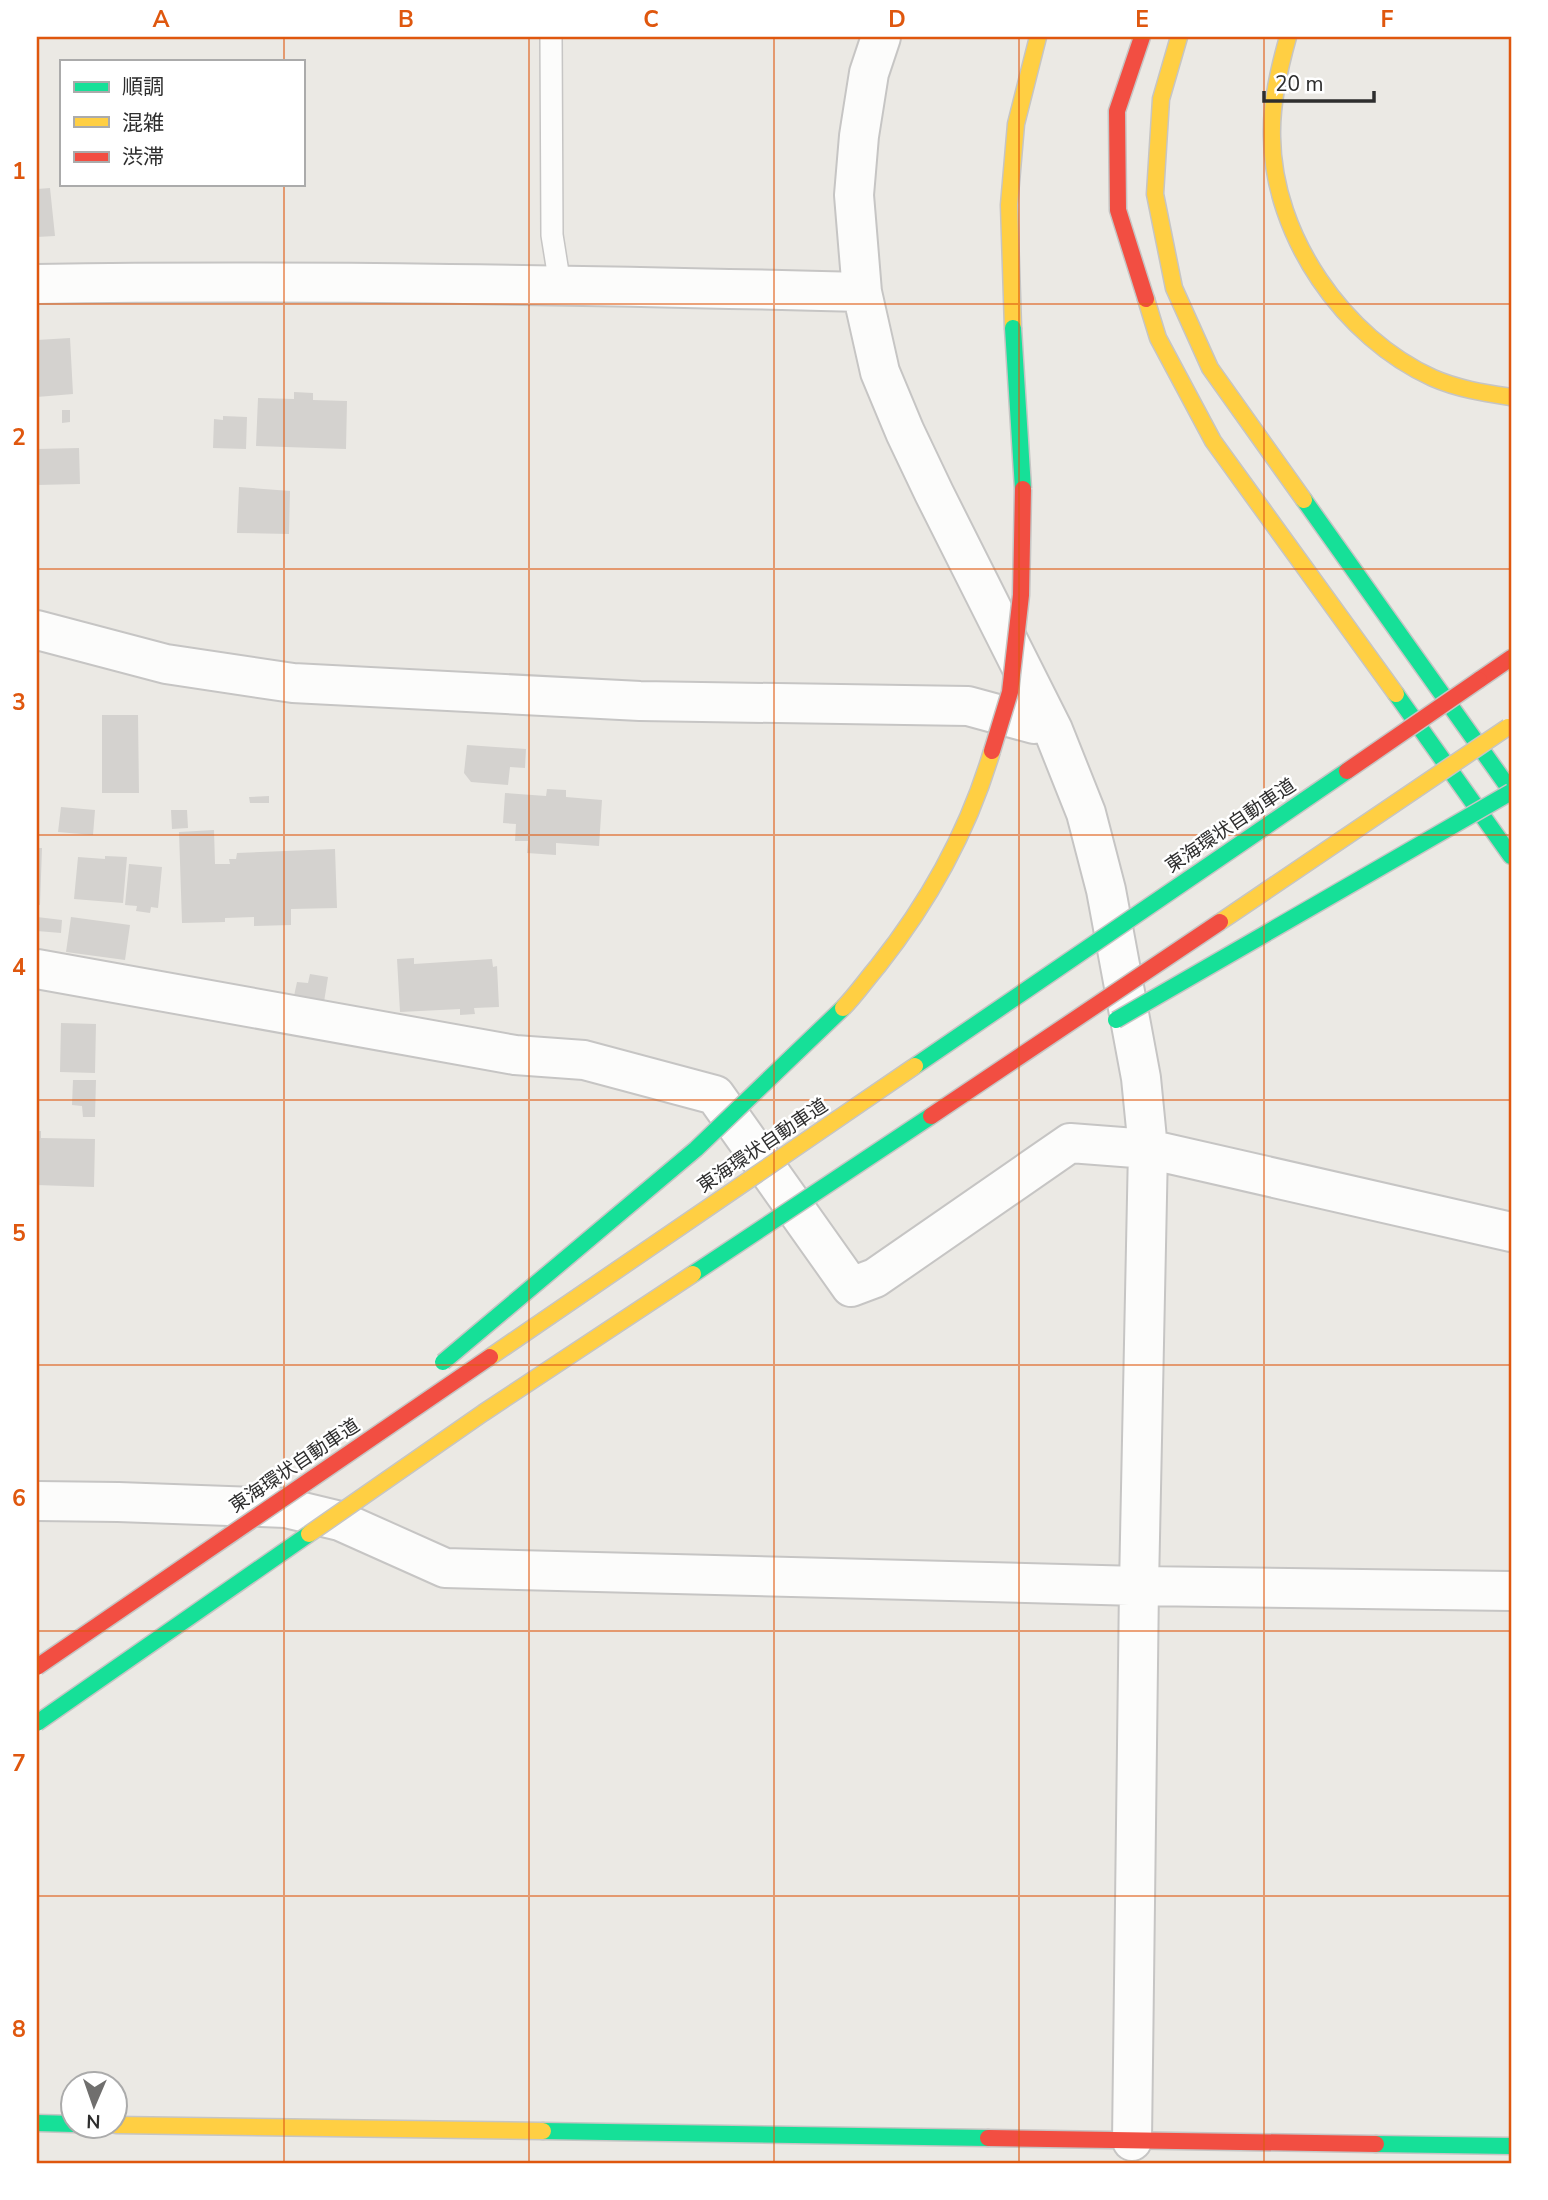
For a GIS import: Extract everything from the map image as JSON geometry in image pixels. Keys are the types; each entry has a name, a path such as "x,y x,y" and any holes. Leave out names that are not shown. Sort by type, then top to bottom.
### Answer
{"main road":[{"path":"432,1372 695,1149 849,1002 902,935 947,861 985,775 1010,692 1021,595 1023,495 1009,205 1016,124 1038,37"},
{"path":"1142,37 1117,111 1118,210 1158,338 1213,441 1511,856"},
{"path":"1103,1028 1511,791 1210,368 1174,288 1155,194 1161,99 1179,37"},
{"path":"1288,37 1276,90 1272,145 1280,199 1301,251 1335,303 1378,344 1426,374 1478,392 1511,397"},
{"name":"東海環状自動車道","path":"37,1667 1511,659"},
{"path":"37,1723 483,1413 826,1187 1510,726"},
{"path":"826,1187 1019,1076"},
{"path":"284,1497 400,1399"},
{"path":"37,2123 60,2124"},
{"path":"130,2125 1111,2149 1511,2146"}],"street":[{"path":"881,37 869,73 859,136 855,195 862,292 880,372 905,432 1053,730 1086,813 1105,890 1141,1078 1148,1149 1139,1586 1111,2149"},
{"path":"37,285 192,282 560,285 862,292"},
{"path":"37,630 166,664 293,682 640,701 968,706 1053,730"},
{"path":"37,969 515,1055 584,1060 715,1095 852,1287 875,1278 1070,1143 1148,1149 1511,1232"},
{"path":"37,1501 286,1508 340,1521 445,1568 1139,1586 1511,1591"}],"lane":[{"path":"551,37 552,235 560,285"}],"building":[{"path":"50,188 55,236 37,237 37,189"},
{"path":"70,338 73,394 37,397 37,340"},
{"path":"294,392 313,393 313,400 347,401 346,449 256,446 258,398 294,399"},
{"path":"62,410 70,410 70,422 62,423"},
{"path":"223,416 247,417 246,449 213,448 214,419 223,420"},
{"path":"79,448 80,484 37,485 37,449"},
{"path":"239,487 290,491 289,534 237,533"},
{"path":"102,715 138,715 139,793 102,793"},
{"path":"467,745 526,749 525,768 510,767 508,785 471,782 464,773"},
{"path":"547,789 566,790 566,797 602,800 599,846 556,843 556,855 527,853 528,841 515,841 516,824 503,823 505,793 546,796"},
{"path":"269,796 269,803 250,803 249,797"},
{"path":"61,807 95,810 93,835 58,832"},
{"path":"171,810 187,810 188,828 172,829"},
{"path":"214,830 215,864 230,864 229,859 236,859 237,853 335,849 337,908 291,909 291,925 254,926 254,917 225,918 225,922 182,923 179,832"},
{"path":"37,848 42,848 40,905 37,905"},
{"path":"105,856 127,857 123,903 74,899 78,857 105,859"},
{"path":"129,864 162,867 158,908 151,907 150,913 136,911 137,906 125,905"},
{"path":"37,917 62,920 61,933 37,931"},
{"path":"71,917 130,925 125,960 66,952"},
{"path":"414,958 414,964 492,959 493,967 497,966 499,1007 474,1008 475,1014 460,1015 460,1009 400,1012 397,959"},
{"path":"310,974 328,977 324,1002 294,996 297,982 308,983"},
{"path":"61,1023 96,1024 95,1073 60,1072"},
{"path":"73,1080 96,1080 95,1117 83,1117 82,1106 72,1105"},
{"path":"37,1131 41,1131 41,1138 95,1139 94,1187 37,1185"}],"traffic: fast":[{"path":"1013,328 1023,489"},
{"path":"1304,500 1511,791"},
{"path":"1396,694 1511,856"},
{"path":"915,1066 1347,771"},
{"path":"1116,1020 1511,792"},
{"path":"443,1362 696,1149 843,1008"},
{"path":"693,1274 931,1116"},
{"path":"37,1723 309,1534"},
{"path":"37,2123 60,2124"},
{"path":"543,2131 988,2138"},
{"path":"1376,2144 1511,2146"}],"traffic: slow":[{"path":"1013,328 1009,205 1016,124 1038,37"},
{"path":"1179,37 1161,99 1155,194 1174,288 1210,368 1304,500"},
{"path":"1288,37 1274,99 1272,137 1276,174 1285,211 1300,246 1320,280 1343,310 1370,337 1401,360 1452,385 1511,397"},
{"path":"1146,299 1158,338 1213,441 1396,694"},
{"path":"1220,922 1508,727"},
{"path":"843,1008 896,942 930,891 972,809 992,751"},
{"path":"490,1357 915,1066"},
{"path":"309,1534 483,1413 693,1274"},
{"path":"130,2125 543,2131"}],"traffic: jam":[{"path":"1142,37 1117,111 1118,210 1146,299"},
{"path":"992,751 1010,692 1021,595 1023,489"},
{"path":"1479,680 1511,658"},
{"path":"1347,771 1479,680"},
{"path":"931,1116 1220,922"},
{"path":"37,1667 490,1357"},
{"path":"988,2138 1376,2144"}]}
